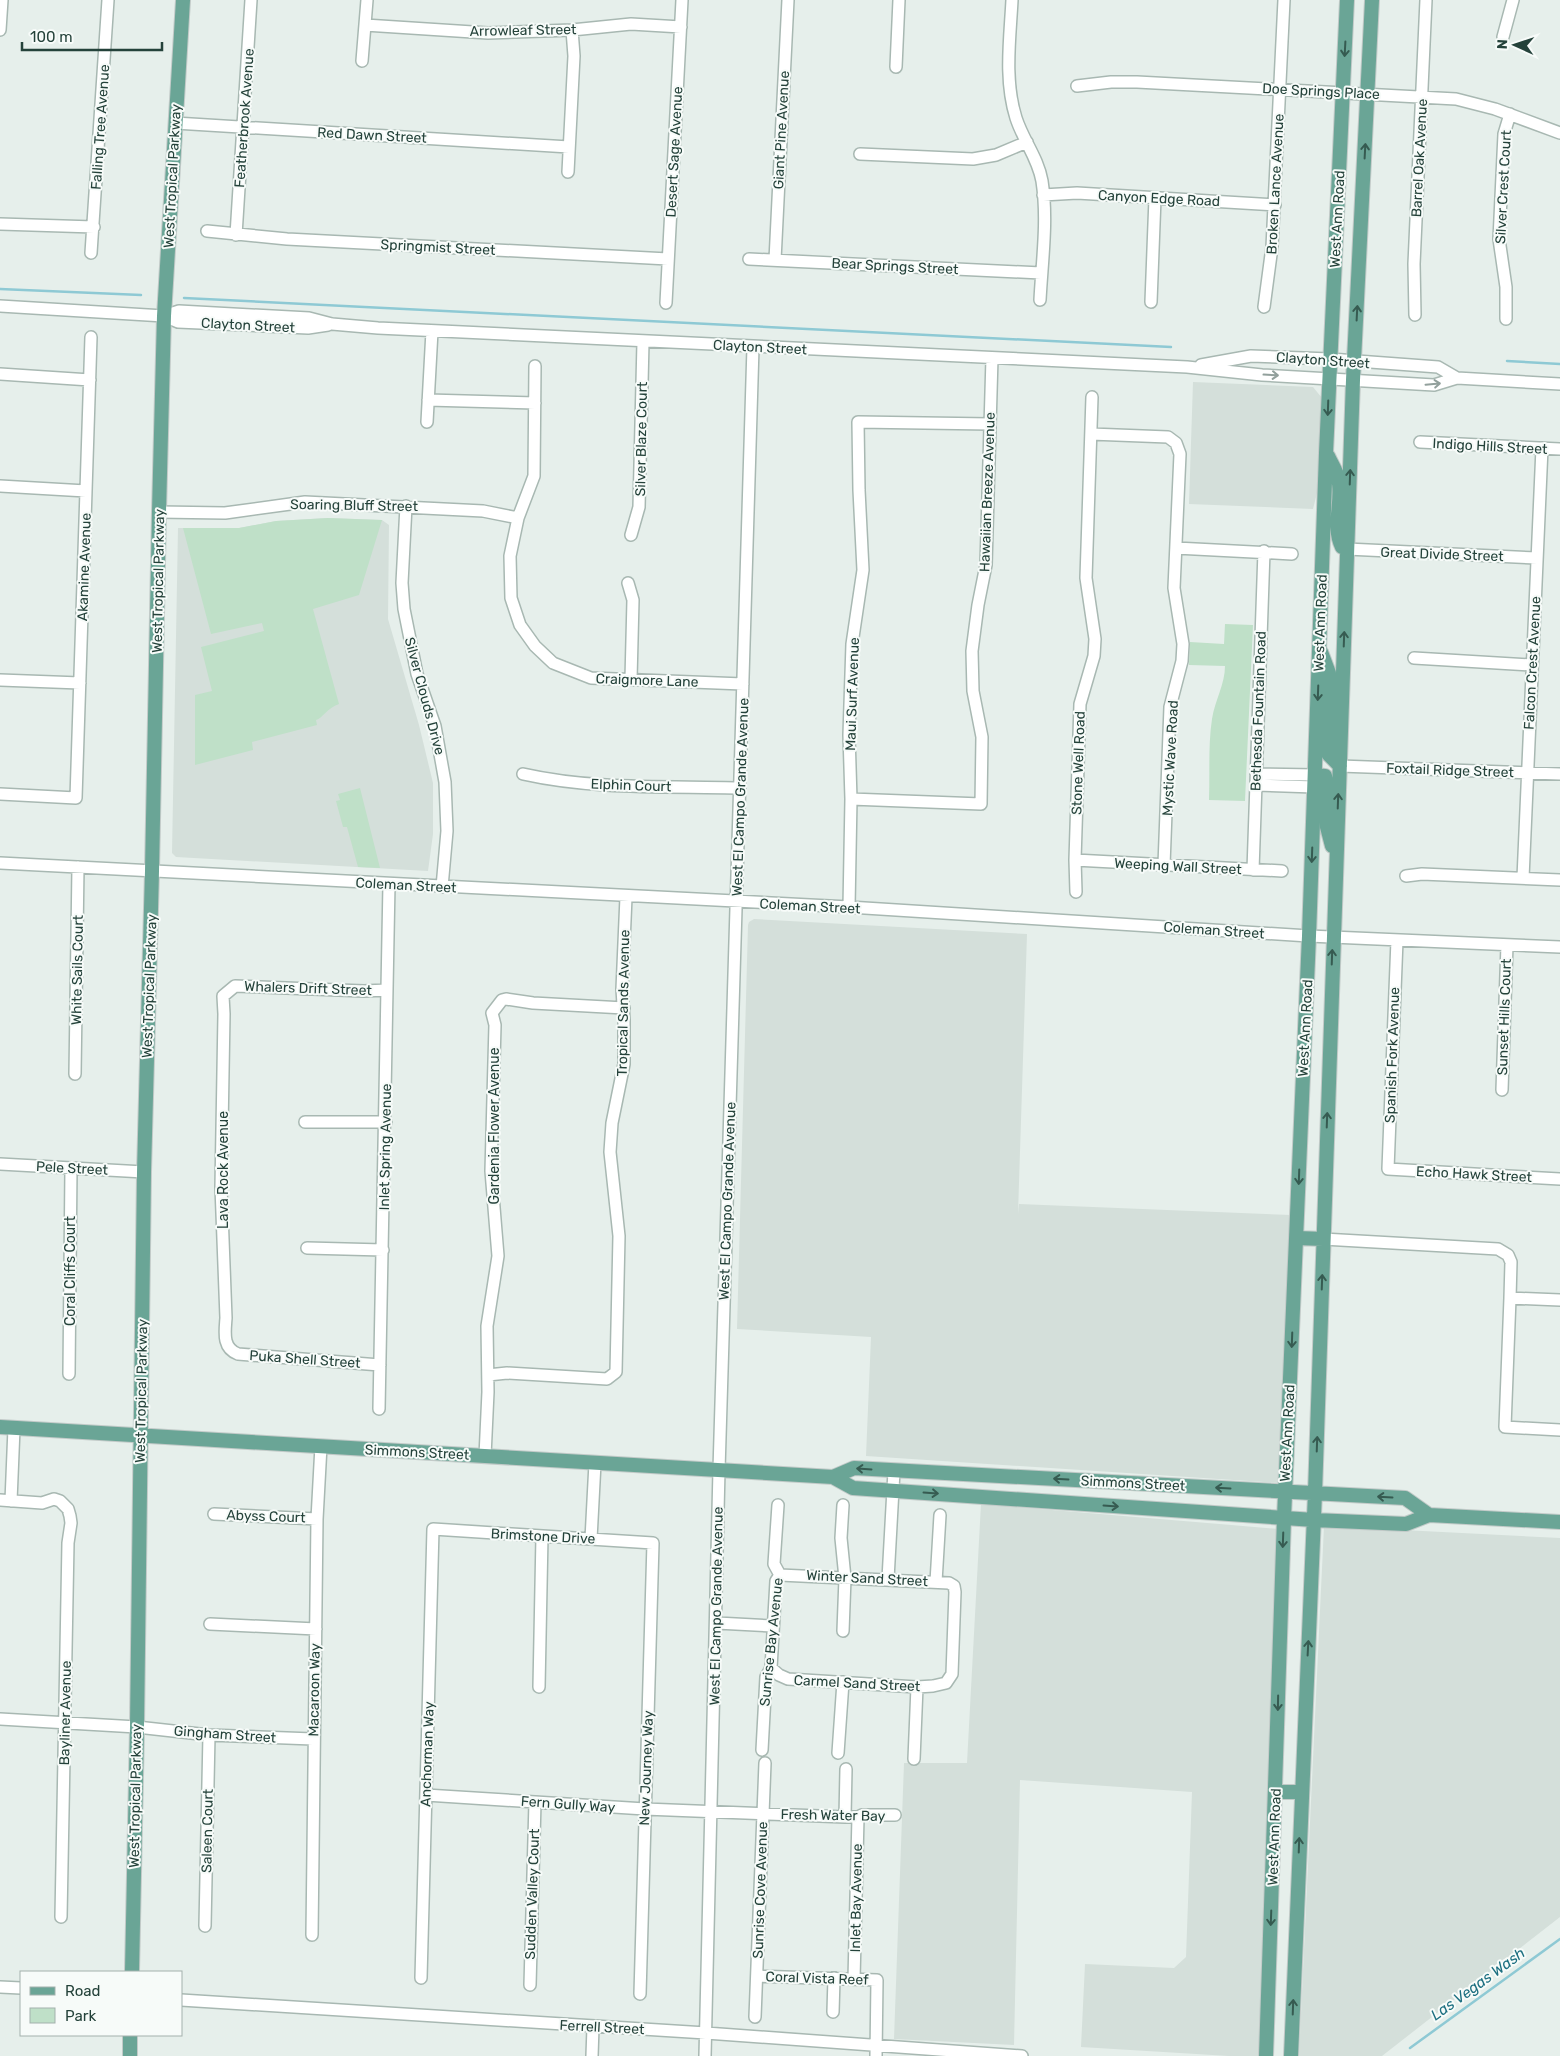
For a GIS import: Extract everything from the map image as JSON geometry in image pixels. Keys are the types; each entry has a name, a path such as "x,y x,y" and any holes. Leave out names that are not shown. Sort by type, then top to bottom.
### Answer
{"main road":[{"name":"West Tropical Parkway","path":"132,1971 144,1172 164,316 183,0"},
{"name":"West Ann Road","path":"1266,2056 1285,1492 1309,936 1329,378 1347,0"},
{"name":"West Ann Road","path":"1291,2056 1315,1493 1353,380 1372,0"},
{"path":"1326,453 1338,478 1337,526 1339,542 1347,550"},
{"path":"1319,647 1329,673 1329,755 1340,766"},
{"path":"1314,781 1325,776 1327,788 1327,828 1336,864"},
{"path":"1297,1238 1323,1239"},
{"name":"Simmons Street","path":"0,1428 833,1477 852,1488 1314,1520 1406,1524 1429,1514 1560,1522"},
{"name":"Simmons Street","path":"833,1477 854,1468 1405,1498 1429,1514"},
{"path":"1276,1792 1301,1792"},
{"path":"130,2036 130,2056"}],"street":[{"path":"0,30 2,0"},
{"name":"Falling Tree Avenue","path":"91,253 108,0"},
{"name":"Featherbrook Avenue","path":"236,235 251,0"},
{"path":"362,60 367,0"},
{"name":"Desert Sage Avenue","path":"666,304 682,0"},
{"name":"Giant Pine Avenue","path":"775,260 788,0"},
{"path":"896,67 899,0"},
{"path":"1012,0 1009,93 1017,122 1038,165 1043,195 1040,300"},
{"name":"Broken Lance Avenue","path":"1264,307 1272,247 1275,205 1284,0"},
{"name":"Barrel Oak Avenue","path":"1415,315 1414,264 1426,0"},
{"path":"1503,36 1513,0"},
{"name":"Arrowleaf Street","path":"365,25 488,33 572,30 631,24 681,27"},
{"path":"568,172 574,56 572,30"},
{"name":"Doe Springs Place","path":"1077,86 1137,82 1422,96 1472,102 1560,133"},
{"name":"Silver Crest Court","path":"1506,319 1506,287 1499,239 1504,134 1510,114"},
{"name":"Red Dawn Street","path":"175,123 569,147"},
{"path":"860,154 972,159 996,155 1027,142"},
{"name":"Canyon Edge Road","path":"1043,195 1077,193 1275,205"},
{"path":"1151,302 1155,198"},
{"path":"0,224 94,227"},
{"name":"Springmist Street","path":"207,231 236,235 668,259"},
{"name":"Bear Springs Street","path":"749,259 1041,273"},
{"name":"Clayton Street","path":"0,306 164,316 179,311 310,318 332,324 432,331 1187,367 1250,374 1434,385 1457,378 1560,384"},
{"path":"427,422 432,331"},
{"name":"Akamine Avenue","path":"0,794 76,798 91,337"},
{"name":"Silver Blaze Court","path":"631,535 639,507 643,342"},
{"name":"West El Campo Grande Avenue","path":"705,2056 717,1623 719,1470 752,347"},
{"path":"1250,374 1251,356"},
{"name":"Clayton Street","path":"1187,367 1251,356 1330,359 1438,367 1457,378"},
{"name":"Hawaiian Breeze Avenue","path":"851,799 981,804 982,737 973,691 972,651 986,565 992,358"},
{"path":"518,518 534,476 535,366"},
{"path":"0,374 90,380"},
{"name":"Stone Well Road","path":"1076,892 1075,860 1080,704 1094,656 1095,639 1086,578 1092,397"},
{"path":"428,400 535,403"},
{"name":"Maui Surf Avenue","path":"849,907 851,799 849,735 852,644 863,570 858,422 990,424"},
{"name":"Mystic Wave Road","path":"1091,434 1168,438 1176,443 1180,454 1174,588 1183,644 1182,661 1170,707 1164,865"},
{"name":"Indigo Hills Street","path":"1420,442 1560,449"},
{"name":"Falcon Crest Avenue","path":"1523,878 1542,448"},
{"path":"0,486 86,491"},
{"name":"Soaring Bluff Street","path":"159,512 225,513 305,502 483,510 518,518"},
{"name":"Silver Clouds Drive","path":"406,506 402,583 404,609 413,659 435,726 445,782 447,831 442,887"},
{"name":"Craigmore Lane","path":"518,518 510,556 511,598 520,625 535,646 553,663 591,678 743,684"},
{"path":"1176,548 1292,554"},
{"name":"Great Divide Street","path":"1347,550 1537,558"},
{"name":"Bethesda Fountain Road","path":"1253,870 1264,552"},
{"path":"628,583 633,600 632,679"},
{"path":"1414,658 1532,666"},
{"path":"0,680 80,683"},
{"name":"Foxtail Ridge Street","path":"1340,766 1560,774"},
{"name":"Elphin Court","path":"523,774 550,780 591,784 740,788"},
{"path":"1256,779 1314,781"},
{"name":"Weeping Wall Street","path":"1075,860 1282,871"},
{"name":"Coleman Street","path":"0,863 626,897 849,907 1333,938 1560,947"},
{"name":"White Sails Court","path":"75,1074 78,867"},
{"path":"1406,876 1422,874 1560,880"},
{"name":"Inlet Spring Avenue","path":"379,1409 386,1122 389,884"},
{"name":"Tropical Sands Avenue","path":"488,1375 507,1373 607,1379 616,1372 619,1236 610,1152 612,1123 624,1064 622,989 626,897"},
{"name":"Spanish Fork Avenue","path":"1388,1169 1397,940"},
{"name":"Sunset Hills Court","path":"1502,1090 1507,945"},
{"name":"Whalers Drift Street","path":"229,990 242,986 354,991 387,990"},
{"name":"Lava Rock Avenue","path":"229,990 223,996 222,1004 224,1014 221,1187 226,1318 225,1339 231,1352"},
{"name":"Gardenia Flower Avenue","path":"485,1456 488,1375 487,1326 498,1256 491,1171 495,1025 492,1013 496,1006 506,998 533,1003 624,1008"},
{"path":"305,1122 386,1122"},
{"name":"Pele Street","path":"0,1164 144,1172"},
{"name":"Coral Cliffs Court","path":"69,1374 71,1168"},
{"name":"Echo Hawk Street","path":"1388,1169 1560,1179"},
{"path":"1323,1239 1498,1249 1508,1255 1511,1262 1504,1427 1560,1430"},
{"path":"307,1248 383,1250"},
{"path":"1510,1298 1560,1300"},
{"name":"Puka Shell Street","path":"231,1352 380,1365"},
{"path":"6,1501 14,1428"},
{"name":"Macaroon Way","path":"312,1934 317,1519 321,1446"},
{"path":"591,1539 595,1463"},
{"path":"888,1579 894,1471"},
{"name":"Bayliner Avenue","path":"6,1501 42,1503 54,1499 60,1501 68,1510 71,1523 68,1543 61,1917"},
{"name":"Sunrise Bay Avenue","path":"762,1750 766,1677 771,1668 776,1581 780,1574 774,1564 778,1505"},
{"path":"842,1631 844,1578 840,1538 843,1505"},
{"name":"Abyss Court","path":"214,1514 317,1519"},
{"path":"936,1582 940,1516"},
{"name":"Brimstone Drive","path":"433,1529 653,1543"},
{"name":"Anchorman Way","path":"421,1978 433,1529"},
{"path":"539,1687 542,1536"},
{"name":"New Journey Way","path":"640,1994 653,1543"},
{"name":"Winter Sand Street","path":"780,1574 936,1582 949,1583 954,1586 952,1674 946,1683"},
{"path":"717,1623 773,1626"},
{"path":"210,1624 316,1629"},
{"name":"Carmel Sand Street","path":"771,1668 779,1676 788,1679 916,1687 946,1683"},
{"path":"838,1753 843,1682"},
{"path":"914,1759 916,1687"},
{"name":"Gingham Street","path":"0,1719 137,1727 209,1735 313,1739"},
{"name":"Saleen Court","path":"205,1926 209,1735"},
{"name":"Sunrise Cove Avenue","path":"755,2017 765,1763"},
{"path":"845,1816 846,1769"},
{"name":"Fern Gully Way","path":"426,1795 712,1812"},
{"name":"Sudden Valley Court","path":"530,1985 535,1802"},
{"name":"Fresh Water Bay","path":"712,1812 858,1817 862,1814 894,1815"},
{"name":"Inlet Bay Avenue","path":"854,1979 858,1817"},
{"name":"Coral Vista Reef","path":"757,1976 878,1980 876,2051"},
{"path":"832,2012 834,1978"},
{"path":"0,1987 20,1988"},
{"name":"Ferrell Street","path":"182,2000 706,2033 876,2051 1022,2056"},
{"path":"592,2056 593,2027"}],"shaded area":[{"path":"1193,382 1313,387 1322,398 1319,485 1313,509 1189,504"},
{"path":"328,518 382,520 389,525 388,619 419,725 433,783 433,834 428,871 176,857 172,853 178,528 239,528 276,521"},
{"path":"754,919 1027,934 1018,1214 1019,1204 1291,1215 1279,1483 866,1456 871,1337 737,1329 748,925"},
{"path":"981,1504 1279,1529 1259,2056 1229,2056 1081,2047 1085,1964 1174,1968 1186,1957 1192,1792 1020,1780 1014,2045 894,2039 904,1763 967,1763"},
{"path":"1324,1526 1560,1538 1560,1917 1382,2056 1299,2056"}],"green space":[{"path":"328,518 382,520 359,595 313,609 339,704 316,720 317,725 252,742 253,750 195,765 195,695 212,691 201,647 264,631 262,623 211,634 183,528 239,528 276,521"},
{"path":"1225,624 1253,625 1245,801 1209,800 1213,712 1225,666 1189,665 1190,642 1224,644"},
{"path":"360,788 380,868 358,867 347,827 343,827 336,801 340,800 338,794"}],"waterway":[{"path":"0,289 141,295"},
{"path":"184,298 1171,347"},
{"path":"1507,361 1560,364"},
{"name":"Las Vegas Wash","path":"1410,2048 1560,1939"}]}
